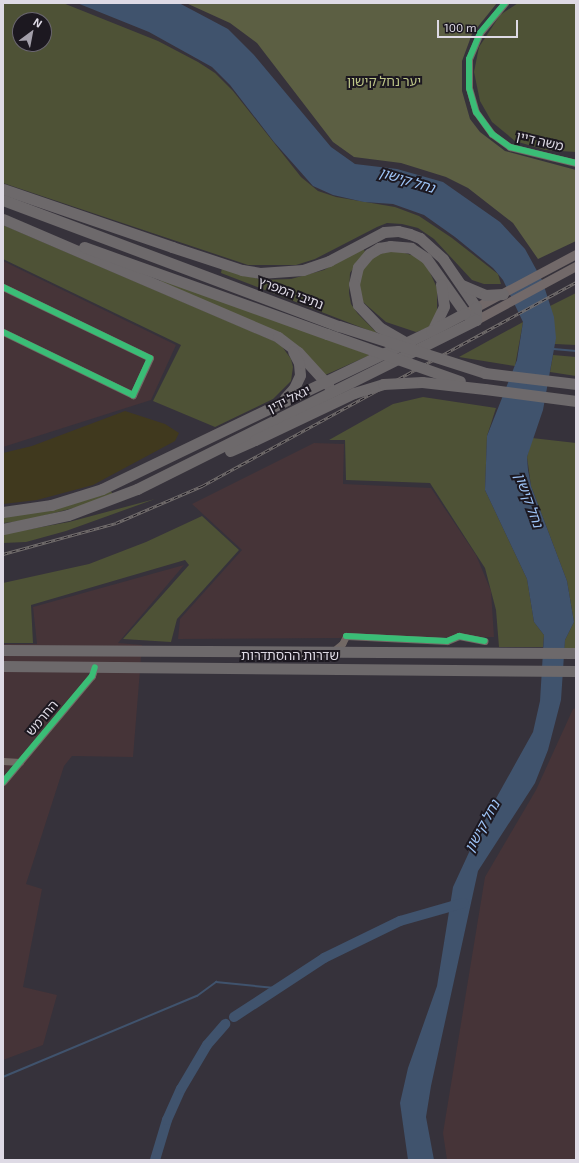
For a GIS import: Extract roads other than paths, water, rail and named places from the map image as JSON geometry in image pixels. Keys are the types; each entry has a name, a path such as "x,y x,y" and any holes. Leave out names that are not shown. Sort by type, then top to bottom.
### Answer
{"highway":[{"path":"3,189 242,270 260,273 303,270 329,261 374,236 398,231 420,238 433,248 462,285 476,307 476,320"},
{"path":"3,193 144,252"},
{"name":"נתיבי המפרץ","path":"3,200 339,326 434,358 486,374 518,380 576,384"},
{"path":"3,218 265,330 287,343 298,352 323,382 336,391"},
{"name":"נתיבי המפרץ","path":"3,218 327,334 414,367 485,389 576,401"},
{"path":"434,358 379,327 364,313 355,296 354,284 358,267 369,254 379,248 399,246 419,253 434,269 464,313 476,320"},
{"path":"431,331 439,322 444,306 441,285 434,269"},
{"path":"462,285 485,295 505,299"},
{"name":"יגאל ידין","path":"3,512 51,505 102,489 282,401 431,331 464,313"},
{"name":"יגאל ידין","path":"3,529 68,515 137,489 476,320"},
{"path":"282,401 294,388 300,376 296,357 287,343"},
{"path":"137,489 212,460 354,393 384,384 416,382 485,389"},
{"name":"שדרות ההסתדרות","path":"3,650 576,653"},
{"name":"שדרות ההסתדרות","path":"3,666 576,671"}],"main road":[{"name":"יגאל ידין","path":"476,320 547,269 576,254"},
{"name":"יגאל ידין","path":"464,313 476,307 505,299 552,280 576,266"}],"street":[{"name":"משה דיין","path":"505,3 480,33 469,59 469,88 476,112 492,134 510,147 567,159 576,163"},
{"name":"משה דיין","path":"567,159 576,158"},
{"path":"3,287 150,358 133,395 3,332"},
{"path":"346,636 447,641 459,636 485,641"},
{"path":"331,652 342,644 346,636"},
{"path":"346,636 348,646 356,652"},
{"name":"החרמש","path":"3,782 92,676 95,667"},
{"path":"3,761 20,762"}],"water":[{"name":"נחל קישון","path":"77,3 179,3 228,29 254,55 331,147 355,164 397,169 443,182 500,222 525,249 542,280 554,317 556,338 543,410 527,457 531,486 567,581 574,622 565,640 561,700 548,750 535,783 478,871 431,1086 426,1117 434,1160 408,1160 400,1103 408,1068 437,986 453,887 484,820 533,732 540,701 544,635 534,622 527,579 485,490 487,436 517,360 523,322 503,280 493,268 455,237 424,215 393,204 364,202 333,195 313,186 274,142 230,85 212,67 149,32"}],"waterway":[{"path":"554,349 576,351"},
{"path":"234,1017 324,958 400,921 463,903"},
{"path":"3,1077 197,996 216,982 275,988"},
{"path":"155,1160 167,1120 181,1089 207,1045 225,1024"}],"railway":[{"path":"3,554 116,523 202,486 576,282"}],"park label":[{"name":"יער נחל קישון","path":"384,81"}]}
